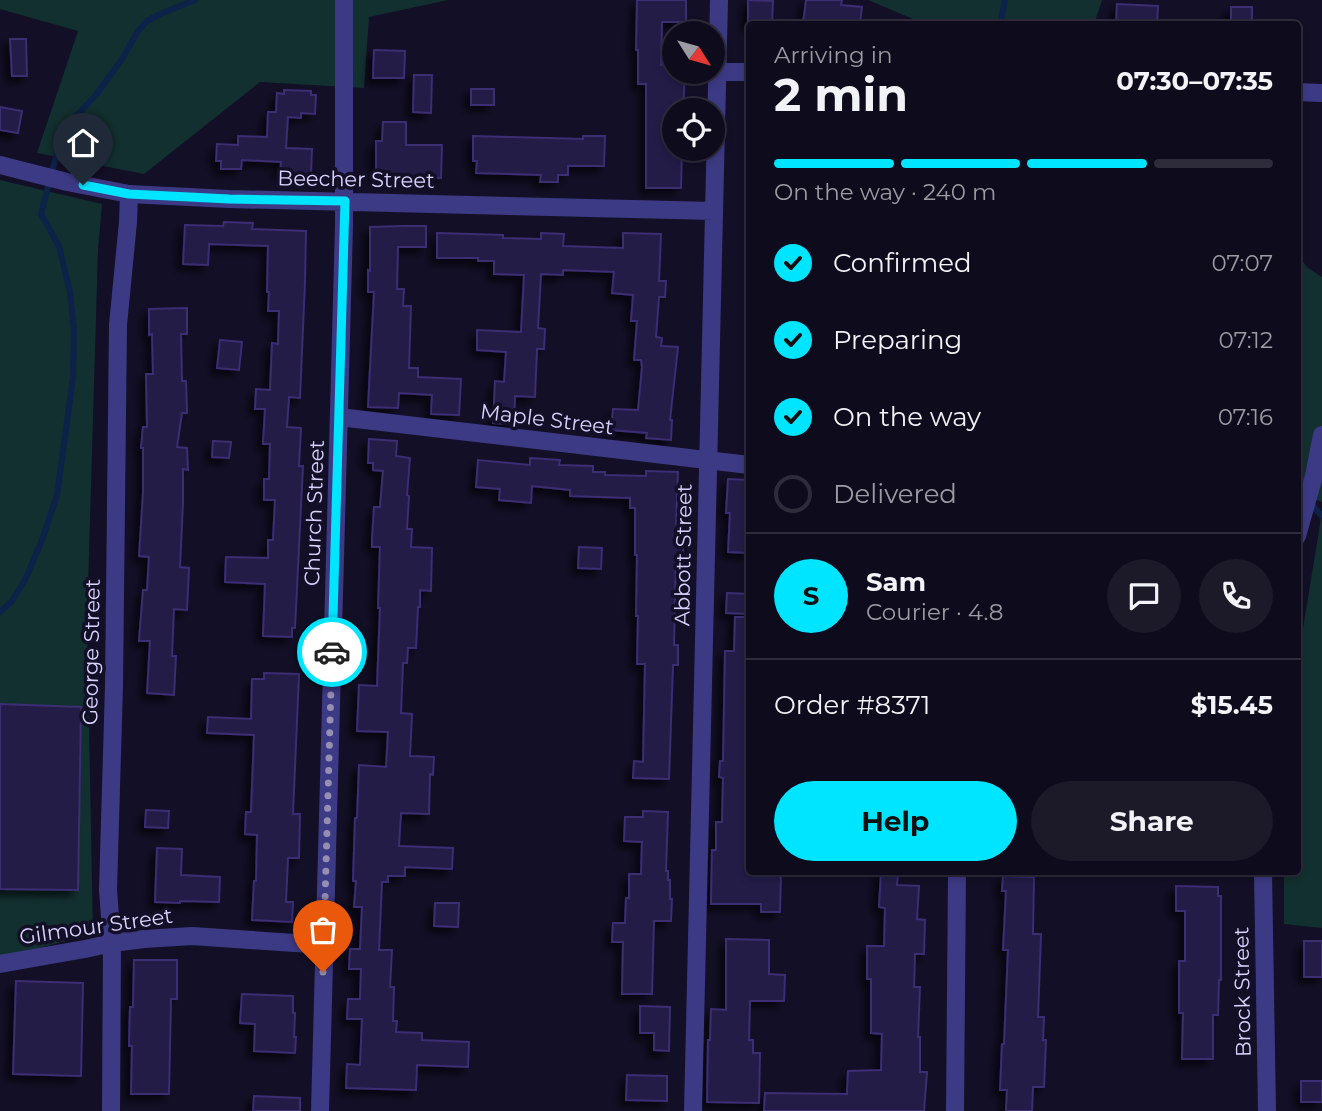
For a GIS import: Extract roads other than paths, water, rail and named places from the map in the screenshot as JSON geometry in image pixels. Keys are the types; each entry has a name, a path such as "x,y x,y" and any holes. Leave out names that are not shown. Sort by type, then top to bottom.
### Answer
{"street":[{"name":"Church Street","path":"320,1111 345,201 344,0"},
{"name":"Abbott Street","path":"718,21 719,0"},
{"path":"725,72 746,72"},
{"name":"Abbott Street","path":"693,1111 716,84"},
{"path":"1301,92 1322,93"},
{"name":"Beecher Street","path":"0,165 129,194 714,211"},
{"name":"George Street","path":"111,1111 111,943 108,890 114,686 118,325 129,194"},
{"name":"Maple Street","path":"339,417 746,465"},
{"path":"1301,522 1322,435"},
{"path":"955,1111 957,875"},
{"name":"Brock Street","path":"1263,875 1267,1111"},
{"name":"Gilmour Street","path":"0,964 111,943 192,936 324,944"}],"waterway":[{"path":"0,612 12,601 25,580 57,495 73,377 74,331 70,292 59,246 41,214 63,130 96,95 147,21 195,0"},
{"path":"1001,21 1005,0"},
{"path":"1301,489 1322,516"}]}
